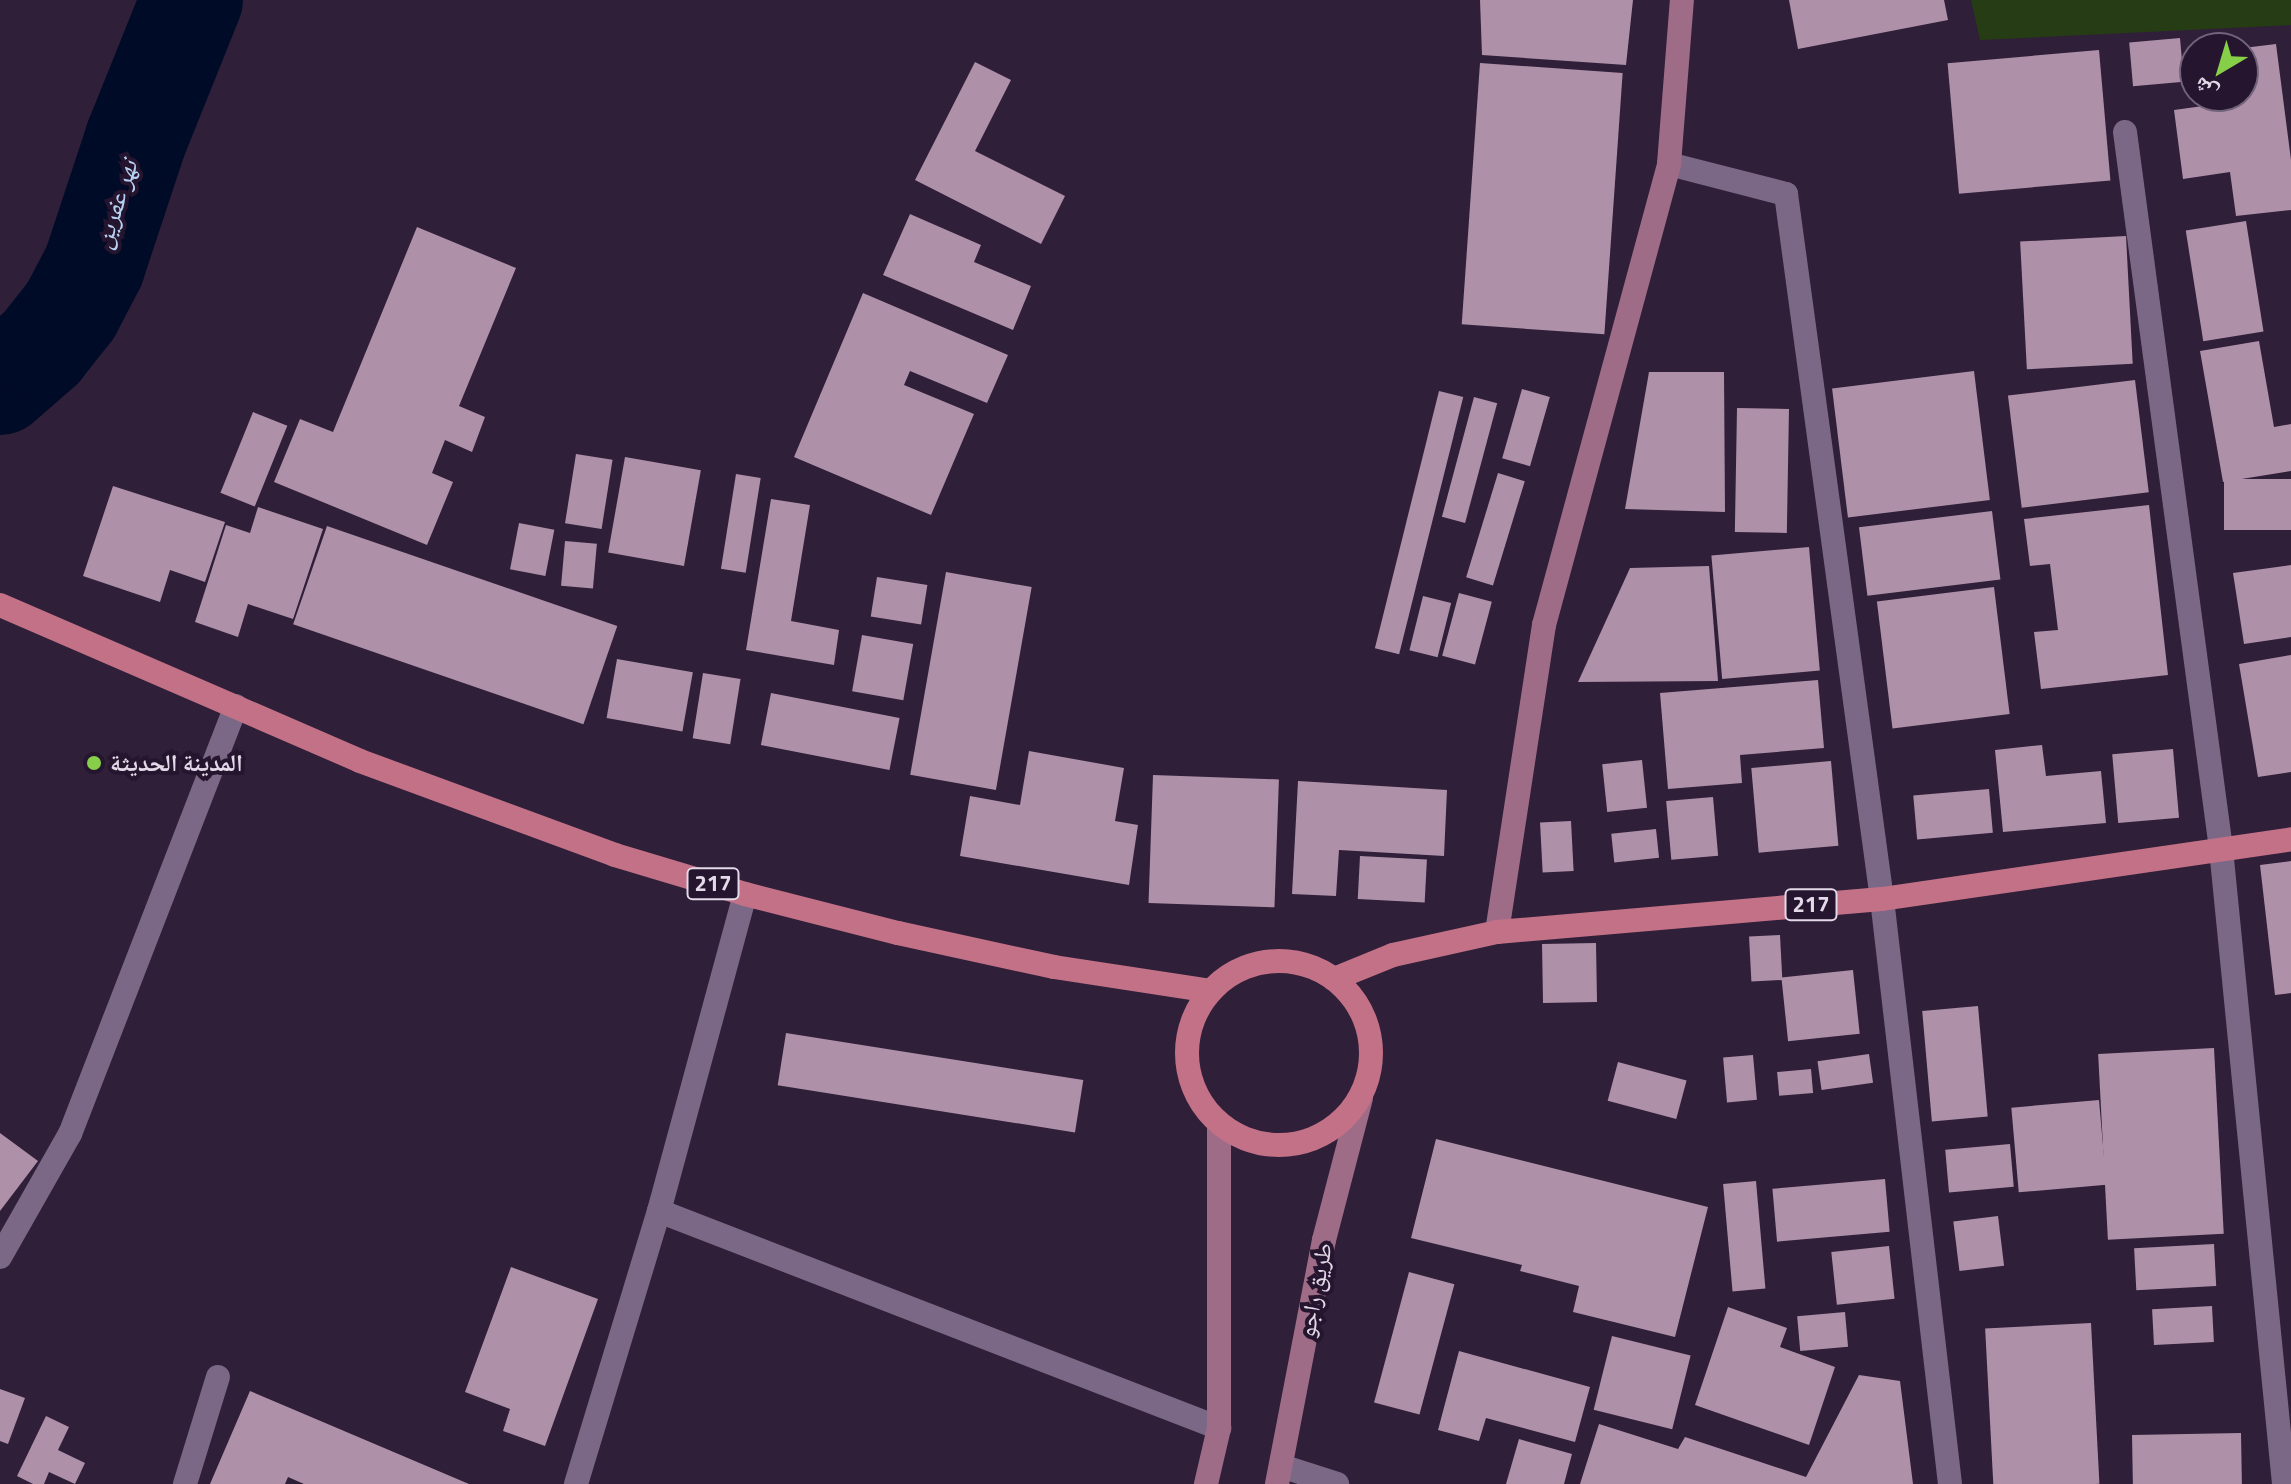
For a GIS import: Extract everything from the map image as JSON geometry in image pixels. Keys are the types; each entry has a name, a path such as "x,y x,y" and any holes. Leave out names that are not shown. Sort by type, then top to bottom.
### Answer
{"main road":[{"name":"217","path":"0,605 487,810 615,855 745,894 898,933 1054,967 1210,991"},
{"name":"217","path":"1334,979 1393,955 1497,932 1882,899 2291,839"},
{"path":"1270,961 1315,968 1334,979 1352,995 1371,1038 1371,1069 1361,1098 1345,1120 1323,1136 1297,1145 1269,1146 1243,1139 1219,1124 1203,1106 1191,1084 1187,1060 1189,1035 1196,1012 1210,991 1247,966 1270,961"}],"street":[{"path":"1497,932 1544,625 1669,164 1682,0"},
{"path":"2125,132 2221,849 2284,1484"},
{"path":"1669,164 1786,194 1882,899 1950,1484"},
{"path":"0,1257 70,1134 236,706"},
{"path":"576,1484 659,1211 745,894"},
{"name":"طريق راجو","path":"1279,1475 1324,1240 1361,1098"},
{"path":"1206,1484 1219,1428 1219,1124"},
{"path":"659,1211 1219,1428"},
{"path":"185,1484 218,1377"},
{"path":"1279,1475 1337,1484"}],"green space":[{"path":"1971,0 2291,0 2291,25 1980,40"}],"building":[{"path":"1480,0 1633,0 1626,65 1482,55"},
{"path":"1789,0 1944,0 1948,20 1798,49"},
{"path":"2179,38 2179,82 2133,86 2129,42"},
{"path":"2276,44 2291,160 2291,210 2236,216 2230,172 2183,179 2174,110 2259,112 2259,46"},
{"path":"2099,50 2110,181 1959,194 1948,63"},
{"path":"975,62 1011,80 975,151 1065,196 1041,244 915,180"},
{"path":"1480,63 1623,73 1604,334 1462,324"},
{"path":"910,214 981,245 974,262 1031,286 1013,330 883,275"},
{"path":"2246,221 2264,332 2203,341 2186,231"},
{"path":"417,227 516,268 459,406 485,417 472,452 445,440 432,473 453,482 427,545 274,482 300,419 333,432"},
{"path":"2126,236 2133,364 2027,369 2020,242"},
{"path":"863,293 1008,355 987,403 910,371 904,385 974,414 931,515 794,457"},
{"path":"2259,341 2274,427 2291,424 2291,471 2223,482 2200,351"},
{"path":"1974,371 1990,500 1848,517 1832,388"},
{"path":"1649,372 1724,372 1725,512 1625,509"},
{"path":"2135,380 2149,492 2022,508 2008,396"},
{"path":"1522,389 1550,397 1530,466 1502,458"},
{"path":"1439,391 1463,397 1399,654 1375,648"},
{"path":"1474,397 1497,403 1465,523 1442,517"},
{"path":"1737,408 1789,409 1787,533 1735,532"},
{"path":"253,412 287,426 255,507 220,493"},
{"path":"576,454 613,460 602,529 565,523"},
{"path":"625,457 701,470 684,566 608,553"},
{"path":"1498,473 1525,481 1493,585 1466,577"},
{"path":"736,474 761,478 746,573 721,569"},
{"path":"2224,479 2291,479 2291,530 2224,530"},
{"path":"113,486 225,522 205,582 170,570 160,602 83,576"},
{"path":"771,499 810,505 791,621 839,630 834,665 746,650"},
{"path":"2149,505 2168,675 2041,689 2034,632 2058,630 2050,564 2030,566 2024,519"},
{"path":"258,507 323,529 293,619 248,604 238,637 195,622 226,525 250,533"},
{"path":"1992,511 2000,579 1867,596 1859,527"},
{"path":"519,523 554,530 545,576 510,569"},
{"path":"327,526 617,626 583,724 293,624"},
{"path":"565,541 597,544 593,589 561,586"},
{"path":"1809,547 1820,671 1722,679 1711,556"},
{"path":"2291,565 2291,637 2244,644 2233,573"},
{"path":"1709,566 1718,681 1578,682 1630,568"},
{"path":"946,572 1032,587 996,790 910,775"},
{"path":"877,577 927,585 921,624 871,617"},
{"path":"1994,587 2010,714 1892,728 1877,601"},
{"path":"1459,593 1492,602 1475,665 1442,656"},
{"path":"1423,596 1451,603 1438,657 1409,650"},
{"path":"862,635 913,644 903,700 852,691"},
{"path":"2291,655 2291,772 2258,777 2239,664"},
{"path":"617,659 693,672 682,731 607,718"},
{"path":"703,673 741,679 730,744 693,738"},
{"path":"1818,680 1824,748 1740,755 1742,783 1668,789 1660,693"},
{"path":"771,693 900,718 889,770 761,745"},
{"path":"2042,745 2046,776 2101,771 2106,823 2003,832 1995,750"},
{"path":"2173,749 2179,818 2118,823 2112,754"},
{"path":"1029,751 1124,768 1115,821 1138,825 1129,885 960,856 970,796 1020,805"},
{"path":"1642,760 1647,808 1607,812 1602,764"},
{"path":"1831,761 1838,846 1759,853 1751,768"},
{"path":"1153,775 1279,779 1274,907 1149,903"},
{"path":"1298,781 1447,790 1444,856 1339,850 1336,896 1292,894"},
{"path":"1989,789 1993,833 1917,839 1913,796"},
{"path":"1713,797 1718,856 1671,860 1666,801"},
{"path":"1571,821 1574,871 1543,873 1540,823"},
{"path":"1656,829 1659,858 1614,863 1611,834"},
{"path":"1360,856 1427,860 1425,902 1358,899"},
{"path":"2291,861 2291,993 2275,995 2260,865"},
{"path":"1780,935 1782,980 1751,982 1749,937"},
{"path":"1596,943 1597,1002 1543,1003 1542,944"},
{"path":"1853,970 1860,1034 1788,1041 1781,978"},
{"path":"1978,1006 1988,1117 1932,1121 1922,1011"},
{"path":"786,1033 1083,1080 1075,1132 778,1085"},
{"path":"2214,1048 2224,1234 2108,1240 2098,1054"},
{"path":"1869,1054 1873,1083 1822,1090 1818,1061"},
{"path":"1753,1055 1757,1100 1727,1102 1723,1058"},
{"path":"1618,1062 1687,1080 1676,1119 1608,1101"},
{"path":"1811,1069 1813,1093 1779,1096 1777,1072"},
{"path":"2099,1100 2106,1185 2019,1192 2011,1108"},
{"path":"0,1133 38,1161 0,1211"},
{"path":"1436,1139 1708,1207 1675,1337 1573,1312 1579,1286 1520,1271 1522,1265 1411,1238"},
{"path":"2010,1144 2014,1187 1949,1193 1945,1150"},
{"path":"1885,1179 1890,1232 1777,1242 1772,1189"},
{"path":"1756,1181 1765,1289 1733,1291 1723,1184"},
{"path":"1998,1216 2004,1266 1959,1271 1953,1221"},
{"path":"2214,1244 2216,1286 2136,1290 2134,1248"},
{"path":"1889,1246 1895,1299 1837,1305 1831,1252"},
{"path":"511,1267 598,1299 545,1446 503,1431 510,1409 465,1392"},
{"path":"1409,1272 1454,1284 1419,1415 1374,1402"},
{"path":"2212,1306 2214,1342 2154,1345 2152,1309"},
{"path":"1728,1307 1787,1328 1780,1347 1835,1367 1809,1445 1695,1405"},
{"path":"1845,1312 1848,1347 1800,1351 1797,1316"},
{"path":"2091,1323 2099,1484 1993,1484 1985,1329"},
{"path":"1612,1336 1691,1356 1672,1429 1594,1410"},
{"path":"1459,1351 1590,1387 1575,1442 1486,1418 1479,1441 1438,1430"},
{"path":"1859,1375 1900,1381 1913,1484 1580,1484 1599,1424 1678,1449 1685,1437 1806,1477"},
{"path":"0,1389 25,1398 8,1444 0,1441"},
{"path":"250,1391 469,1484 304,1484 288,1477 285,1484 210,1484"},
{"path":"46,1416 69,1427 58,1450 85,1463 75,1484 49,1472 44,1484 33,1484 17,1476"},
{"path":"2241,1433 2242,1484 2133,1484 2132,1435"},
{"path":"1519,1439 1572,1454 1564,1484 1506,1484"}],"waterway":[{"name":"نهر عفرين","path":"0,384 41,348 71,310 94,266 136,139 192,0"}],"place":[{"name":"المدينة الحديثة","path":"94,763"}]}
